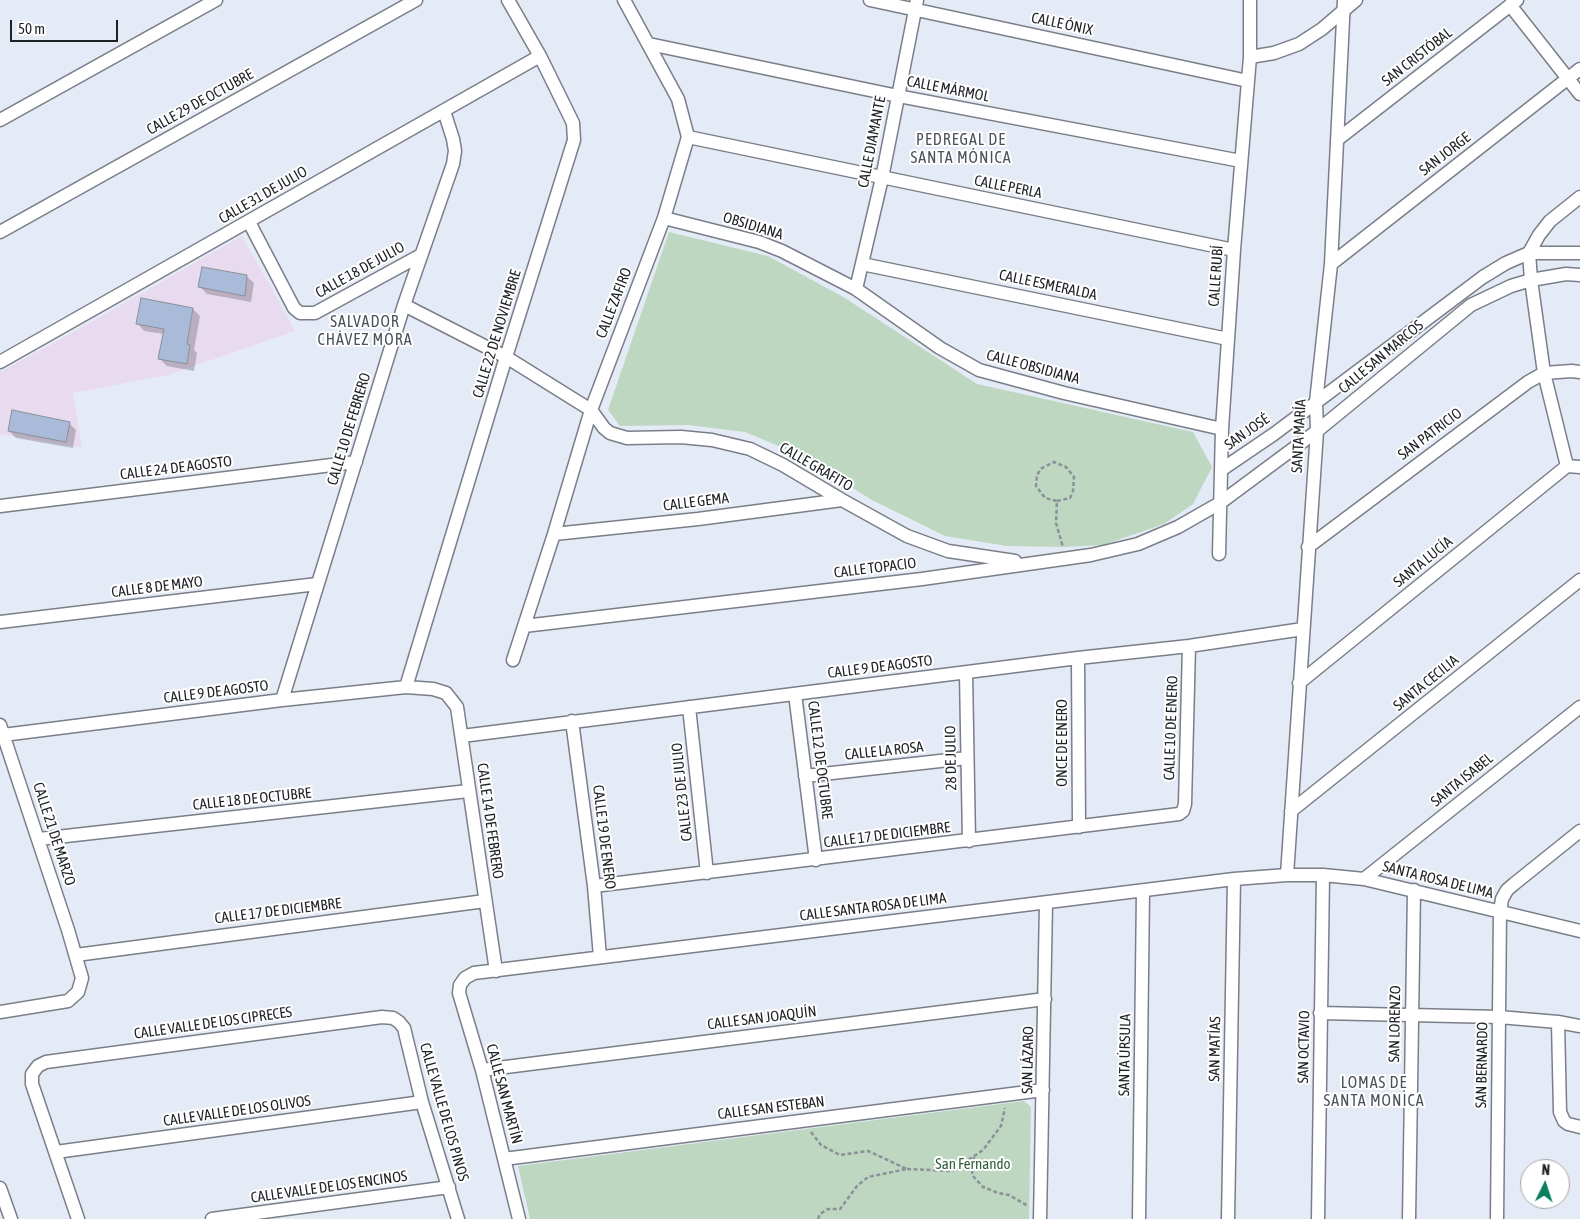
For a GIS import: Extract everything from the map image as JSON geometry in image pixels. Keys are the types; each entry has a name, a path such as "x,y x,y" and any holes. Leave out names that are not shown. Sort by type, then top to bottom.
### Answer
{"street":[{"path":"0,120 216,0"},
{"name":"CALLE 29 DE OCTUBRE","path":"0,232 416,0"},
{"name":"CALLE 22 DE NOVIEMBRE","path":"406,687 574,140 573,124 540,56 508,0"},
{"path":"624,0 678,99 688,137"},
{"name":"CALLE ÓNIX","path":"870,0 916,5 1248,80"},
{"name":"CALLE RUBÍ","path":"1219,554 1222,429 1250,57 1250,0"},
{"path":"1250,57 1274,53 1299,44 1322,29 1344,5 1356,0"},
{"path":"1514,3 1580,94"},
{"name":"SAN CRISTÓBAL","path":"1338,139 1514,3"},
{"name":"CALLE DIAMANTE","path":"856,289 882,178 916,5"},
{"name":"SANTA MARÍA","path":"1287,875 1317,431 1316,402 1331,264 1344,5"},
{"name":"CALLE MÁRMOL","path":"649,44 898,96 1241,161"},
{"name":"CALLE 31 DE JULIO","path":"0,362 540,56"},
{"name":"SAN JORGE","path":"1331,264 1580,68"},
{"name":"CALLE 10 DE FEBRERO","path":"282,700 404,305 453,164 453,139 444,111"},
{"name":"CALLE PERLA","path":"688,137 1234,250"},
{"name":"CALLE ZAFIRO","path":"513,660 554,534 591,410 664,218 688,137"},
{"path":"1574,467 1544,373 1529,254 1539,235 1550,221 1580,197"},
{"name":"OBSIDIANA","path":"664,218 759,242 782,251 856,289"},
{"name":"CALLE 18 DE JULIO","path":"249,222 294,308 300,313 315,314 421,255"},
{"name":"CALLE SAN MARCOS","path":"1316,402 1476,282 1506,263 1529,254 1580,252"},
{"name":"CALLE ESMERALDA","path":"862,264 1228,339"},
{"name":"CALLE SAN MARCOS","path":"1220,503 1317,431 1471,305 1511,286 1531,280 1566,274 1580,275"},
{"name":"CALLE OBSIDIANA","path":"856,289 940,348 979,370 1055,390 1222,429"},
{"path":"404,305 506,357 591,410"},
{"name":"SAN PATRICIO","path":"1308,547 1528,382 1544,373 1580,372"},
{"name":"SAN JOSÉ","path":"1221,470 1274,434 1316,402"},
{"name":"CALLE GRAFITO","path":"591,410 604,428 617,436 627,438 681,437 712,440 750,449 783,465 907,536 948,550 1028,563"},
{"name":"CALLE 24 DE AGOSTO","path":"0,506 356,462"},
{"name":"SANTA LUCÍA","path":"1300,683 1574,467"},
{"name":"CALLE GEMA","path":"554,534 698,519 842,500"},
{"name":"CALLE TOPACIO","path":"524,626 922,578 1091,555 1138,544 1178,527 1220,503"},
{"name":"SANTA CECILIA","path":"1291,810 1580,580"},
{"name":"CALLE 8 DE MAYO","path":"0,622 317,584"},
{"name":"CALLE 9 DE AGOSTO","path":"462,736 1078,658 1189,646 1303,630"},
{"name":"CALLE 10 DE ENERO","path":"1183,811 1185,804 1189,646"},
{"name":"ONCE DE ENERO","path":"1078,658 1079,827"},
{"name":"28 DE JULIO","path":"966,673 969,841"},
{"name":"CALLE 9 DE AGOSTO","path":"2,730 406,687 433,689"},
{"name":"CALLE 14 DE FEBRERO","path":"433,689 446,693 457,707 496,971"},
{"name":"CALLE 12 DE OCTUBRE","path":"795,694 816,860"},
{"name":"CALLE 23 DE JULIO","path":"689,707 708,873"},
{"name":"SANTA ISABEL","path":"1364,879 1580,707"},
{"name":"CALLE 19 DE ENERO","path":"572,721 594,886 600,957"},
{"name":"CALLE 21 DE MARZO","path":"2,730 76,955"},
{"name":"CALLE LA ROSA","path":"805,776 967,758"},
{"name":"CALLE 18 DE OCTUBRE","path":"39,840 468,791"},
{"name":"CALLE 17 DE DICIEMBRE","path":"594,886 1172,816 1183,811"},
{"name":"SAN BERNARDO","path":"1497,1219 1500,912 1502,899 1507,890 1580,831"},
{"name":"SANTA ROSA DE LIMA","path":"1287,875 1323,875 1364,879 1580,930"},
{"name":"CALLE SANTA ROSA DE LIMA","path":"464,978 474,973 600,957 1046,902 1287,875"},
{"name":"SAN OCTAVIO","path":"1318,1219 1323,875"},
{"name":"SAN MATÍAS","path":"1228,1219 1234,880"},
{"name":"SAN LORENZO","path":"1409,1219 1414,890"},
{"name":"SANTA ÚRSULA","path":"1139,1219 1142,891"},
{"name":"CALLE 17 DE DICIEMBRE","path":"76,955 485,901"},
{"name":"SAN LÁZARO","path":"1040,1216 1046,902"},
{"path":"0,1012 68,1001 78,992 82,978 76,955"},
{"name":"CALLE SAN MARTÍN","path":"464,978 460,985 459,993 482,1070 519,1219"},
{"name":"CALLE SAN JOAQUÍN","path":"482,1070 1045,998"},
{"path":"1320,1012 1499,1017 1558,1022 1580,1026"},
{"name":"CALLE VALLE DE LOS CIPRECES","path":"56,1152 32,1084 32,1074 38,1066 46,1062 382,1017 393,1018"},
{"name":"CALLE VALLE DE LOS PINOS","path":"393,1018 404,1028 422,1102 458,1219"},
{"path":"1558,1022 1560,1112 1564,1121 1568,1124 1580,1126"},
{"name":"CALLE SAN ESTEBAN","path":"504,1158 1043,1090"},
{"name":"CALLE VALLE DE LOS OLIVOS","path":"56,1152 422,1102"},
{"path":"56,1152 78,1219"},
{"name":"CALLE VALLE DE LOS ENCINOS","path":"212,1219 449,1187"},
{"path":"0,1188 11,1219"}],"path":[{"path":"1054,462 1066,467 1074,477 1073,491 1070,498 1057,501 1045,498 1036,486 1037,476 1042,468 1054,462"},
{"path":"1057,501 1056,523 1066,558"},
{"path":"818,1219 820,1214 828,1209 840,1209 856,1186 868,1177 907,1169 952,1171 974,1157 983,1150 1001,1126 1008,1095"},
{"path":"803,1120 821,1145 840,1155 868,1151 907,1169"},
{"path":"974,1157 972,1175 983,1187 1009,1195 1040,1216"}],"shaded area":[{"path":"242,236 295,331 168,375 73,393 82,448 0,434 0,372"}],"green space":[{"path":"669,232 768,256 845,298 977,384 1193,432 1212,467 1193,504 1164,524 1103,545 1063,547 1007,546 945,536 872,500 800,455 745,432 688,425 620,426 608,410"},
{"name":"San Fernando","path":"1024,1101 1031,1107 1029,1219 530,1219 518,1166"}],"building":[{"path":"202,267 247,275 245,296 198,287"},
{"path":"141,298 193,308 187,344 190,345 187,364 158,359 164,329 136,324"},
{"path":"12,410 70,422 66,442 8,431"}],"district":[{"name":"PEDREGAL DE SANTA MÓNICA","path":"961,149"},
{"name":"SALVADOR CHÁVEZ MORA","path":"365,331"},
{"name":"LOMAS DE SANTA MONICA","path":"1374,1092"}]}
